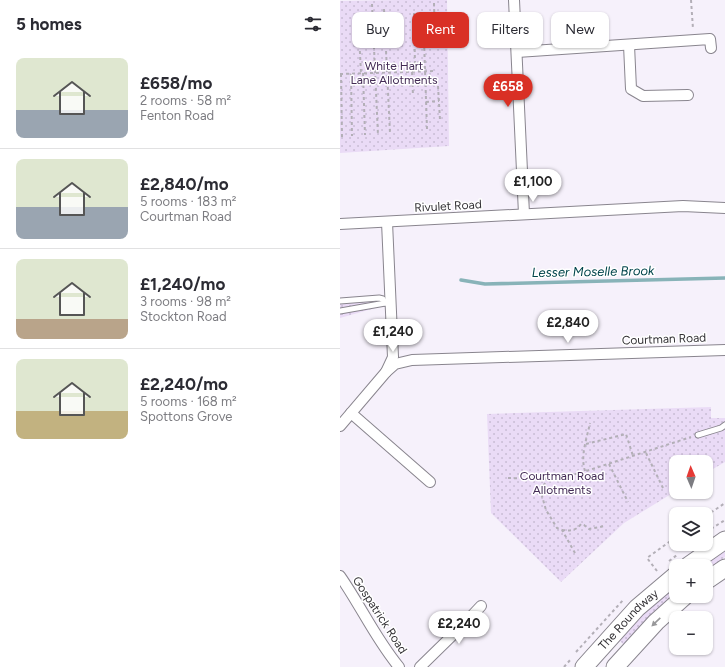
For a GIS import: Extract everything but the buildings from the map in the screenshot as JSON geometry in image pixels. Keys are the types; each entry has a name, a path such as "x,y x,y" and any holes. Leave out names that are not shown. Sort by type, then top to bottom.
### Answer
{"main road":[{"path":"698,559 725,540"},
{"path":"713,576 725,568"},
{"name":"The Roundway","path":"584,667 637,608 669,581"},
{"name":"The Roundway","path":"617,665 656,622 677,603"},
{"path":"601,647 617,665"}],"street":[{"path":"514,0 524,214"},
{"path":"517,52 710,39 710,48"},
{"path":"629,45 631,89 643,96 688,95"},
{"name":"Rivulet Road","path":"340,224 683,206 725,208"},
{"path":"340,426 386,372 394,357 388,302 387,222"},
{"name":"Courtman Road","path":"394,349 397,355 403,359 412,360 725,350"},
{"name":"Courtman Road","path":"386,372 395,364 412,360"},
{"path":"352,413 430,482"},
{"name":"Gospatrick Road","path":"340,576 350,590 378,639 399,667"},
{"path":"420,667 481,606"}],"lane":[{"path":"340,301 383,298 388,302"},
{"path":"340,311 388,302"},
{"path":"698,435 721,428 725,425"}],"path":[{"path":"691,0 694,41"},
{"path":"434,3 434,12"},
{"path":"372,4 378,135"},
{"path":"384,9 390,133"},
{"path":"360,48 365,135"},
{"path":"415,48 415,65"},
{"path":"424,48 427,129"},
{"path":"342,137 340,74 436,71"},
{"path":"412,72 413,96"},
{"path":"351,74 352,136"},
{"path":"438,86 440,120"},
{"path":"426,102 439,101"},
{"path":"585,472 583,465 590,423"},
{"path":"586,444 626,434 634,456"},
{"path":"508,478 547,480 564,474 577,474 698,435"},
{"path":"646,453 663,488"},
{"path":"609,464 628,502"},
{"path":"547,480 543,487 542,496 544,506 557,528 562,530 571,530 581,524 589,529 605,526"},
{"path":"713,511 725,503"},
{"path":"713,528 725,520"},
{"path":"562,530 575,553"},
{"path":"657,571 647,558 669,542"}],"green space":[{"name":"White Hart Lane Allotments","path":"447,0 447,12 412,12 412,48 448,48 449,146 340,153 340,1"},
{"path":"379,300 379,307 340,318 340,304"},
{"name":"Courtman Road Allotments","path":"711,407 711,418 725,418 725,462 713,469 713,455 669,455 669,495 624,523 561,582 491,513 487,414"},
{"path":"725,546 725,557 713,566 713,559 707,559"},
{"path":"669,589 669,603 624,645 618,639 644,611"}],"waterway":[{"name":"Lesser Moselle Brook","path":"461,280 485,284 725,278"}]}
